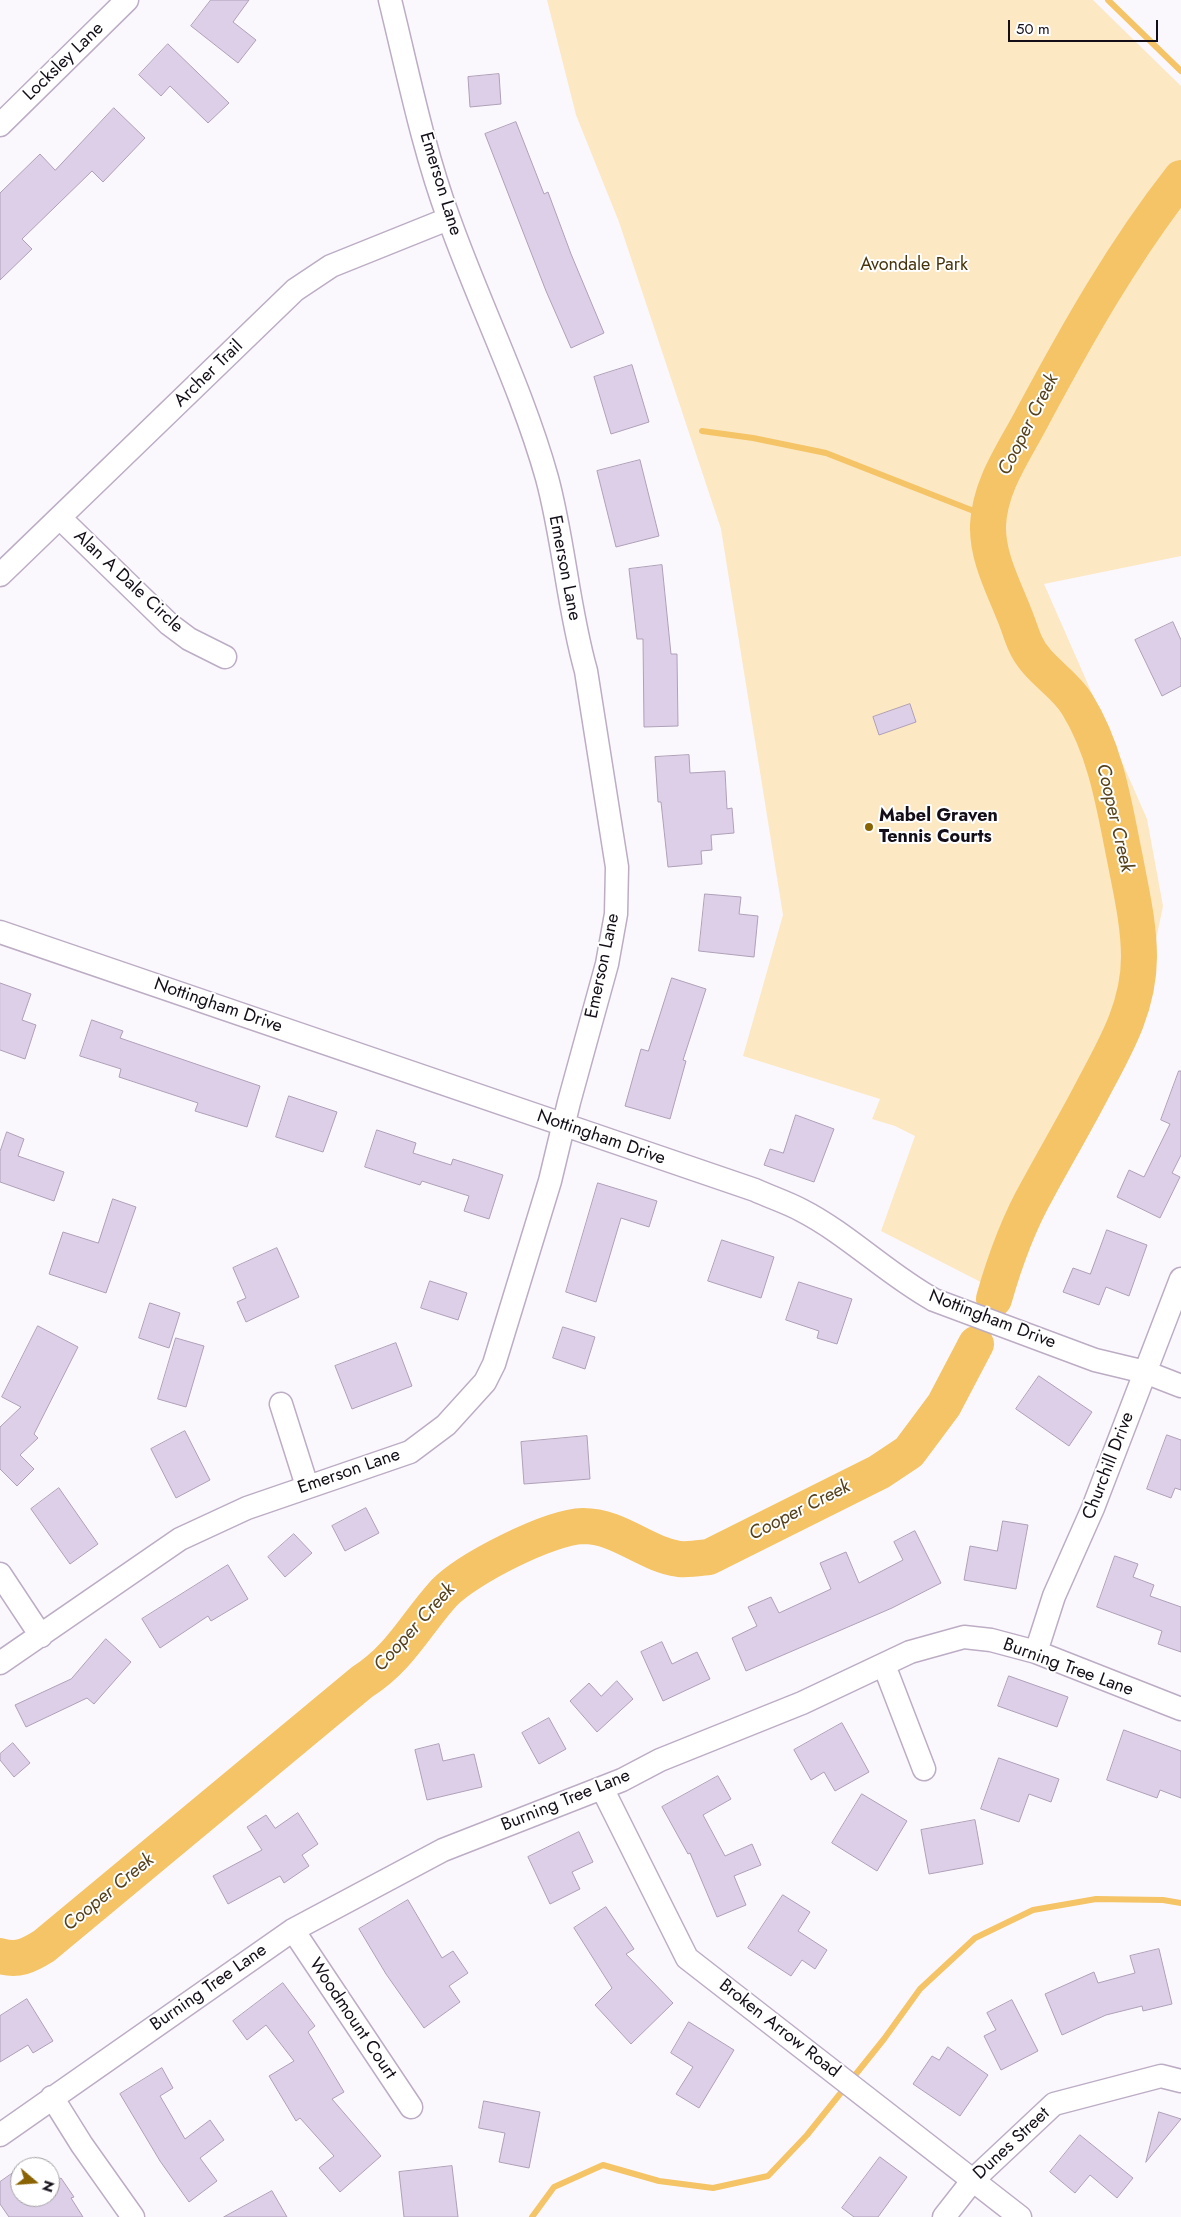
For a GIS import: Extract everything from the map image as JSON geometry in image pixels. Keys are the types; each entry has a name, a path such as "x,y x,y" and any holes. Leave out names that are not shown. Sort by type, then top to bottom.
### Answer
{"street":[{"name":"Locksley Lane","path":"0,124 127,0"},
{"name":"Emerson Lane","path":"0,1663 180,1539 247,1508 410,1452 446,1425 485,1382 497,1355 550,1182 565,1126 569,1102 607,964 616,914 617,867 586,671 578,642 547,478 503,352 448,219 433,170 390,0"},
{"name":"Archer Trail","path":"0,574 295,290 331,266 448,219"},
{"name":"Alan A Dale Circle","path":"60,518 169,624 189,639 225,657"},
{"name":"Nottingham Drive","path":"0,932 755,1190 801,1210 846,1239 916,1290 934,1300 1095,1360 1145,1372 1181,1386"},
{"name":"Churchill Drive","path":"1036,1652 1054,1596 1093,1508 1181,1279"},
{"path":"281,1404 307,1486"},
{"path":"0,1574 41,1636"},
{"name":"Burning Tree Lane","path":"0,2135 293,1930 443,1850 602,1788 660,1760 802,1703 910,1652 964,1638 991,1640 1036,1652 1181,1709"},
{"path":"884,1665 924,1769"},
{"name":"Broken Arrow Road","path":"602,1788 687,1958 1020,2217"},
{"name":"Woodmount Court","path":"293,1930 411,2107"},
{"name":"Dunes Street","path":"944,2217 973,2180 1054,2104 1161,2076 1181,2081"},
{"path":"52,2097 82,2145 133,2217"}],"green space":[{"name":"Avondale Park","path":"547,0 1093,0 1181,86 1181,556 1044,584 1147,819 1163,906 1141,1013 1004,1294 881,1231 915,1136 895,1126 872,1119 880,1099 743,1056 783,915 721,529 619,222 576,115"}],"building":[{"path":"211,0 249,0 233,22 256,40 238,63 191,26"},
{"path":"168,44 229,103 208,123 170,86 161,96 139,75"},
{"path":"499,74 501,104 470,107 468,77"},
{"path":"114,108 145,138 103,182 92,171 22,239 32,249 0,280 0,193 40,154 55,170"},
{"path":"516,122 544,194 548,192 571,254 604,333 571,348 546,291 485,134"},
{"path":"632,365 649,422 611,434 594,377"},
{"path":"640,460 659,536 616,547 597,471"},
{"path":"662,565 671,654 677,654 678,726 644,727 643,639 637,639 629,569"},
{"path":"1173,622 1181,640 1181,686 1162,696 1135,640"},
{"path":"910,704 916,722 879,735 873,717"},
{"path":"689,755 690,773 725,771 727,809 732,808 734,833 711,835 712,850 701,851 702,864 668,867 661,802 658,802 655,757"},
{"path":"705,894 741,897 739,914 758,916 754,957 699,951"},
{"path":"672,978 706,989 683,1060 686,1061 670,1119 625,1106 641,1049 648,1051"},
{"path":"0,983 31,994 22,1020 36,1025 25,1059 0,1050"},
{"path":"92,1020 123,1031 120,1038 260,1086 247,1127 195,1111 198,1103 119,1077 121,1069 80,1056"},
{"path":"1179,1071 1181,1071 1181,1155 1172,1173 1180,1177 1160,1218 1117,1197 1129,1170 1144,1177 1170,1124 1161,1120"},
{"path":"289,1096 337,1112 323,1152 276,1137"},
{"path":"796,1115 834,1129 814,1182 764,1165 770,1149 783,1153"},
{"path":"377,1130 416,1143 413,1153 451,1165 453,1159 503,1175 489,1219 464,1211 469,1196 422,1181 420,1185 365,1167"},
{"path":"7,1132 24,1139 18,1156 64,1172 54,1201 0,1182 0,1152"},
{"path":"598,1183 657,1201 649,1227 621,1218 596,1302 566,1292"},
{"path":"113,1199 136,1207 106,1293 49,1274 63,1232 98,1243"},
{"path":"1107,1230 1147,1245 1129,1296 1106,1287 1099,1305 1063,1292 1073,1268 1090,1274"},
{"path":"722,1240 774,1257 761,1298 708,1281"},
{"path":"277,1248 299,1297 246,1322 237,1302 246,1298 233,1268"},
{"path":"430,1281 467,1293 458,1320 421,1308"},
{"path":"799,1282 852,1299 837,1344 817,1338 819,1331 786,1320"},
{"path":"150,1303 180,1313 169,1348 139,1338"},
{"path":"38,1326 78,1347 34,1434 38,1438 20,1455 34,1469 17,1486 0,1469 0,1427 21,1407 2,1397"},
{"path":"563,1327 595,1337 585,1369 553,1358"},
{"path":"176,1338 204,1346 186,1407 158,1399"},
{"path":"396,1343 412,1386 352,1409 335,1366"},
{"path":"1039,1376 1092,1412 1069,1446 1016,1409"},
{"path":"185,1431 210,1480 176,1498 151,1449"},
{"path":"1167,1435 1181,1440 1181,1490 1175,1488 1171,1498 1147,1489"},
{"path":"587,1436 590,1479 524,1484 521,1442"},
{"path":"59,1488 98,1544 70,1564 31,1509"},
{"path":"366,1508 379,1533 345,1551 332,1526"},
{"path":"1003,1521 1028,1525 1016,1589 964,1580 970,1546 997,1551"},
{"path":"915,1531 941,1583 892,1608 746,1671 732,1638 757,1626 748,1607 771,1597 779,1613 831,1589 820,1563 846,1552 859,1583 903,1560 894,1542"},
{"path":"294,1534 312,1553 285,1577 268,1557"},
{"path":"1115,1556 1138,1564 1133,1577 1154,1585 1150,1596 1181,1607 1181,1652 1158,1644 1162,1631 1097,1607"},
{"path":"228,1565 248,1599 211,1621 208,1616 160,1648 142,1619"},
{"path":"106,1639 131,1662 94,1704 87,1698 26,1727 15,1705 71,1679"},
{"path":"662,1642 672,1664 697,1652 710,1679 663,1701 641,1652"},
{"path":"1009,1676 1068,1697 1057,1727 998,1706"},
{"path":"617,1681 633,1699 597,1732 570,1701 589,1683 601,1696"},
{"path":"549,1718 566,1749 539,1764 522,1733"},
{"path":"842,1723 869,1772 835,1791 824,1772 811,1780 794,1750"},
{"path":"1124,1730 1181,1751 1181,1798 1160,1790 1157,1798 1107,1780"},
{"path":"13,1743 30,1763 14,1777 0,1760 0,1754"},
{"path":"439,1744 443,1761 474,1754 482,1787 427,1800 415,1750"},
{"path":"999,1758 1059,1779 1051,1802 1029,1794 1019,1822 981,1809"},
{"path":"718,1776 731,1799 703,1815 725,1856 752,1844 761,1865 734,1876 746,1905 717,1917 690,1853 688,1854 662,1807"},
{"path":"862,1794 907,1821 877,1871 832,1843"},
{"path":"298,1813 318,1844 302,1855 309,1866 284,1883 280,1876 228,1904 213,1876 262,1850 247,1827 266,1815 275,1828"},
{"path":"975,1820 983,1864 929,1874 921,1830"},
{"path":"579,1832 593,1862 572,1872 580,1889 550,1904 528,1857"},
{"path":"783,1895 810,1912 798,1931 827,1950 815,1969 802,1960 791,1976 748,1948"},
{"path":"408,1900 442,1958 453,1951 468,1973 449,1986 460,2002 424,2028 386,1974 359,1929"},
{"path":"606,1907 634,1949 626,1954 673,2003 631,2044 595,2005 612,1988 574,1928"},
{"path":"1159,1949 1172,2004 1143,2011 1142,2006 1106,2015 1062,2035 1045,1994 1094,1972 1098,1983 1135,1973 1130,1956"},
{"path":"283,1983 315,2026 308,2032 344,2092 332,2099 381,2156 340,2192 319,2168 334,2156 300,2118 296,2121 269,2076 294,2061 266,2025 247,2040 233,2021"},
{"path":"27,1999 53,2041 33,2053 28,2045 0,2062 0,2016"},
{"path":"1012,2000 1038,2051 1001,2070 984,2036 996,2030 987,2013"},
{"path":"689,2022 734,2050 699,2108 676,2094 693,2067 671,2053"},
{"path":"948,2047 988,2075 960,2116 913,2084 932,2056 939,2060"},
{"path":"162,2068 173,2088 160,2096 185,2139 210,2120 224,2140 200,2158 217,2181 189,2202 160,2161 120,2094"},
{"path":"484,2101 540,2112 529,2168 499,2162 505,2133 479,2128"},
{"path":"1159,2112 1181,2119 1146,2162"},
{"path":"1080,2135 1133,2178 1117,2198 1090,2175 1075,2193 1050,2172"},
{"path":"880,2157 907,2177 878,2217 854,2217 842,2208"},
{"path":"452,2166 458,2217 404,2217 399,2172"},
{"path":"10,2175 10,2207 60,2207 61,2178 74,2197 71,2198 83,2217 9,2217 0,2204 0,2182"},
{"path":"272,2191 287,2217 224,2217"}],"waterway":[{"path":"1108,0 1181,71"},
{"name":"Cooper Creek","path":"994,1299 1007,1256 1024,1215 1119,1039 1131,1008 1138,975 1139,957 1133,899 1114,802 1103,761 1087,722 1077,704 1065,688 1036,660 1025,643 990,548 988,537 990,510 993,496 1004,468 1084,324 1120,264 1181,178"},
{"path":"702,431 753,438 826,453 989,517"},
{"name":"Cooper Creek","path":"0,1956 23,1957 44,1946 375,1673 397,1652 444,1593 455,1583 489,1562 530,1541 568,1528 583,1526 608,1530 655,1552 679,1559 709,1557 879,1472 909,1452 944,1405 976,1344"},
{"path":"532,2217 554,2187 603,2165 659,2181 713,2188 768,2176 807,2135 884,2039 920,1989 975,1938 1033,1910 1096,1899 1163,1900 1181,1903"}],"place":[{"name":"Mabel Graven Tennis Courts","path":"869,827"}]}
